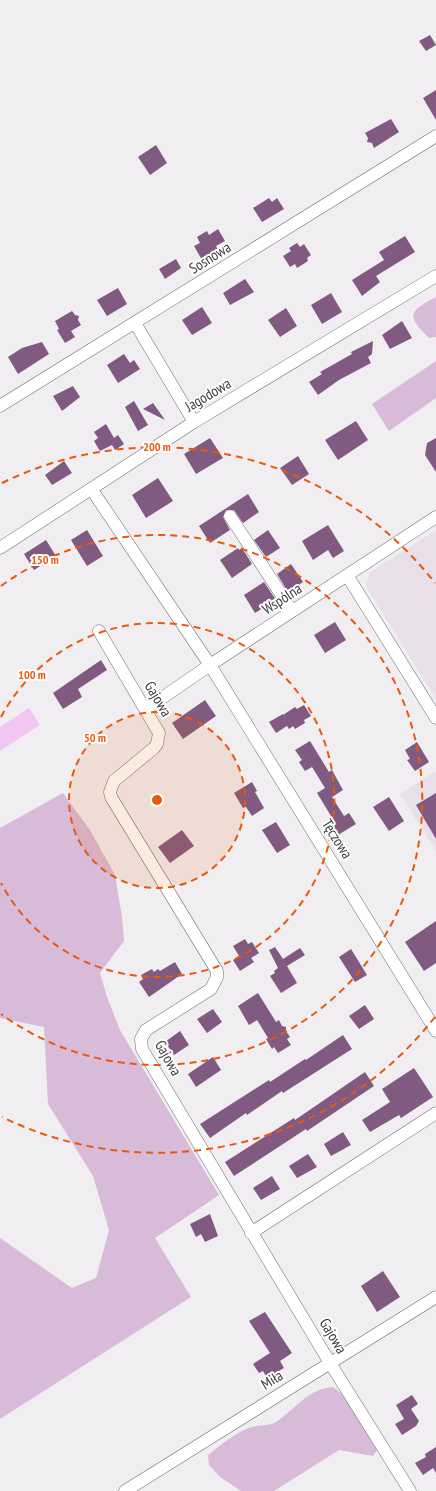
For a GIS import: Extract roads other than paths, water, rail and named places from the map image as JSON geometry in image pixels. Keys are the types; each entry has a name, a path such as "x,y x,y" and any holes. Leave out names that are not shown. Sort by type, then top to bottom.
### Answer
{"street":[{"name":"Sosnowa","path":"0,406 436,136"},
{"name":"Jagodowa","path":"0,548 92,490 194,422 436,276"},
{"path":"135,323 194,422"},
{"name":"Tęczowa","path":"92,490 210,665 436,1031"},
{"path":"230,516 292,611"},
{"name":"Wspólna","path":"146,709 210,665 436,517"},
{"path":"347,575 436,718"},
{"name":"Gajowa","path":"98,631 158,728 159,738 158,744 114,782 111,786 111,797 215,964 217,977 211,989 146,1030 141,1039 142,1049 330,1363 410,1491"},
{"path":"251,1232 436,1113"},
{"name":"Miła","path":"125,1491 436,1297"}]}
